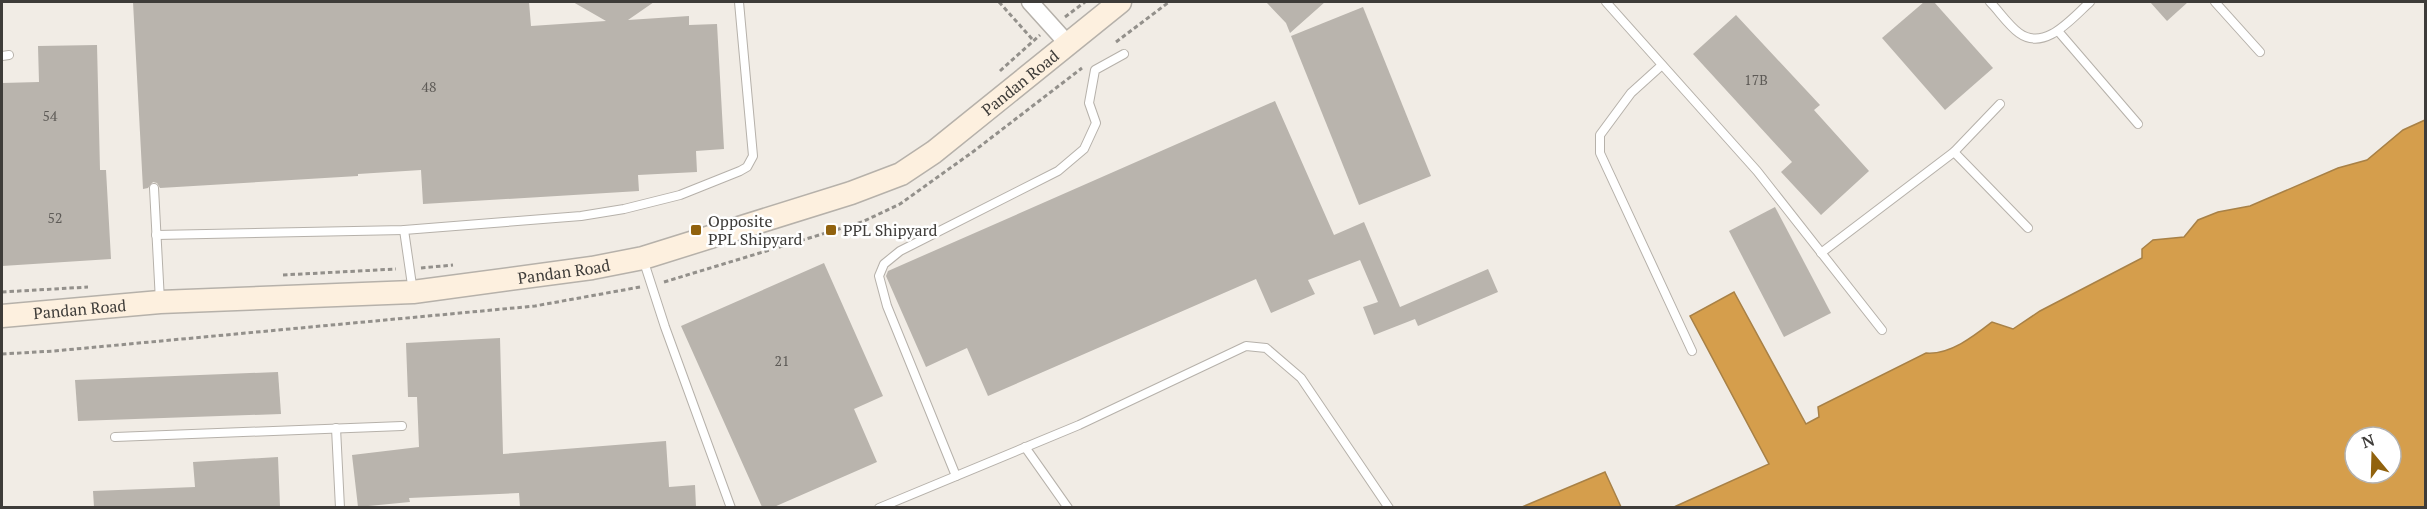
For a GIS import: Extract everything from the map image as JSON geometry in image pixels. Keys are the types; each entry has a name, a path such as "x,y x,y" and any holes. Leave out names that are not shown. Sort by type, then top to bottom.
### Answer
{"street":[{"name":"Pandan Road","path":"1030,2 1067,43"},
{"name":"Pandan Road","path":"2,316 160,302 413,292 592,268 643,258 851,193 901,174 934,152 1120,2"}],"lane":[{"path":"156,235 404,230 581,216 624,209 680,195 747,167 753,156 739,2"},
{"path":"1606,2 1757,171 1882,330"},
{"path":"1990,2 2018,33 2037,38 2058,31 2090,2"},
{"path":"2215,2 2260,52"},
{"path":"2058,31 2138,124"},
{"path":"956,476 887,306 879,276 884,264 900,251 1058,171 1084,149 1096,123 1089,103 1095,70 1124,54"},
{"path":"1662,65 1631,93 1600,135 1600,153 1692,351"},
{"path":"1821,253 1954,152 2000,104"},
{"path":"1954,152 2028,228"},
{"path":"154,188 160,302"},
{"path":"404,230 413,292"},
{"path":"643,258 675,357 731,507"},
{"path":"879,507 1079,425 1246,346 1266,348 1300,378 1389,507"},
{"path":"115,437 402,426"},
{"path":"336,428 340,507"},
{"path":"1025,447 1068,507"}],"path":[{"path":"999,2 1033,40"},
{"path":"2,292 92,286"},
{"path":"2,354 166,339"}],"shaded area":[{"path":"2425,120 2425,507 1674,507 1769,464 1690,316 1734,292 1806,424 1819,417 1818,407 1926,353 1953,348 1992,322 2013,329 2040,311 2142,258 2142,249 2153,240 2184,237 2198,220 2218,212 2250,206 2338,168 2367,160 2403,130"},
{"path":"1605,472 1621,507 1522,507"}],"building":[{"path":"133,2 529,2 531,26 606,21 573,2 654,2 628,20 689,16 689,25 717,24 724,149 696,151 697,172 638,175 639,191 423,204 421,170 160,188 157,183 153,182 148,188 143,189"},
{"path":"1266,2 1325,2 1290,33 1286,23"},
{"path":"1924,2 1934,2 1993,68 1945,110 1882,38"},
{"path":"2150,2 2188,2 2167,21"},
{"path":"1363,7 1431,176 1359,205 1291,36"},
{"path":"1736,15 1820,105 1814,110 1869,171 1821,215 1781,172 1792,162 1693,54"},
{"path":"97,45 100,170 106,170 111,259 2,266 2,83 39,82 38,46"},
{"path":"1275,101 1334,235 1364,222 1400,307 1488,269 1498,292 1418,326 1415,319 1374,335 1363,307 1378,302 1360,260 1308,280 1315,294 1271,313 1256,279 988,396 967,348 926,367 886,276 888,271"},
{"path":"1775,207 1831,313 1784,337 1729,231"},
{"path":"824,263 883,396 854,409 877,462 774,507 762,507 681,326"},
{"path":"500,338 503,454 666,441 669,487 695,485 696,507 520,507 519,493 409,498 410,502 358,507 352,455 419,447 417,397 408,397 406,343"},
{"path":"278,372 281,414 78,421 75,380"},
{"path":"278,457 280,507 94,507 93,491 195,487 193,462"}],"place":[{"name":"Opposite PPL Shipyard","path":"696,230"},
{"name":"PPL Shipyard","path":"831,230"}]}
